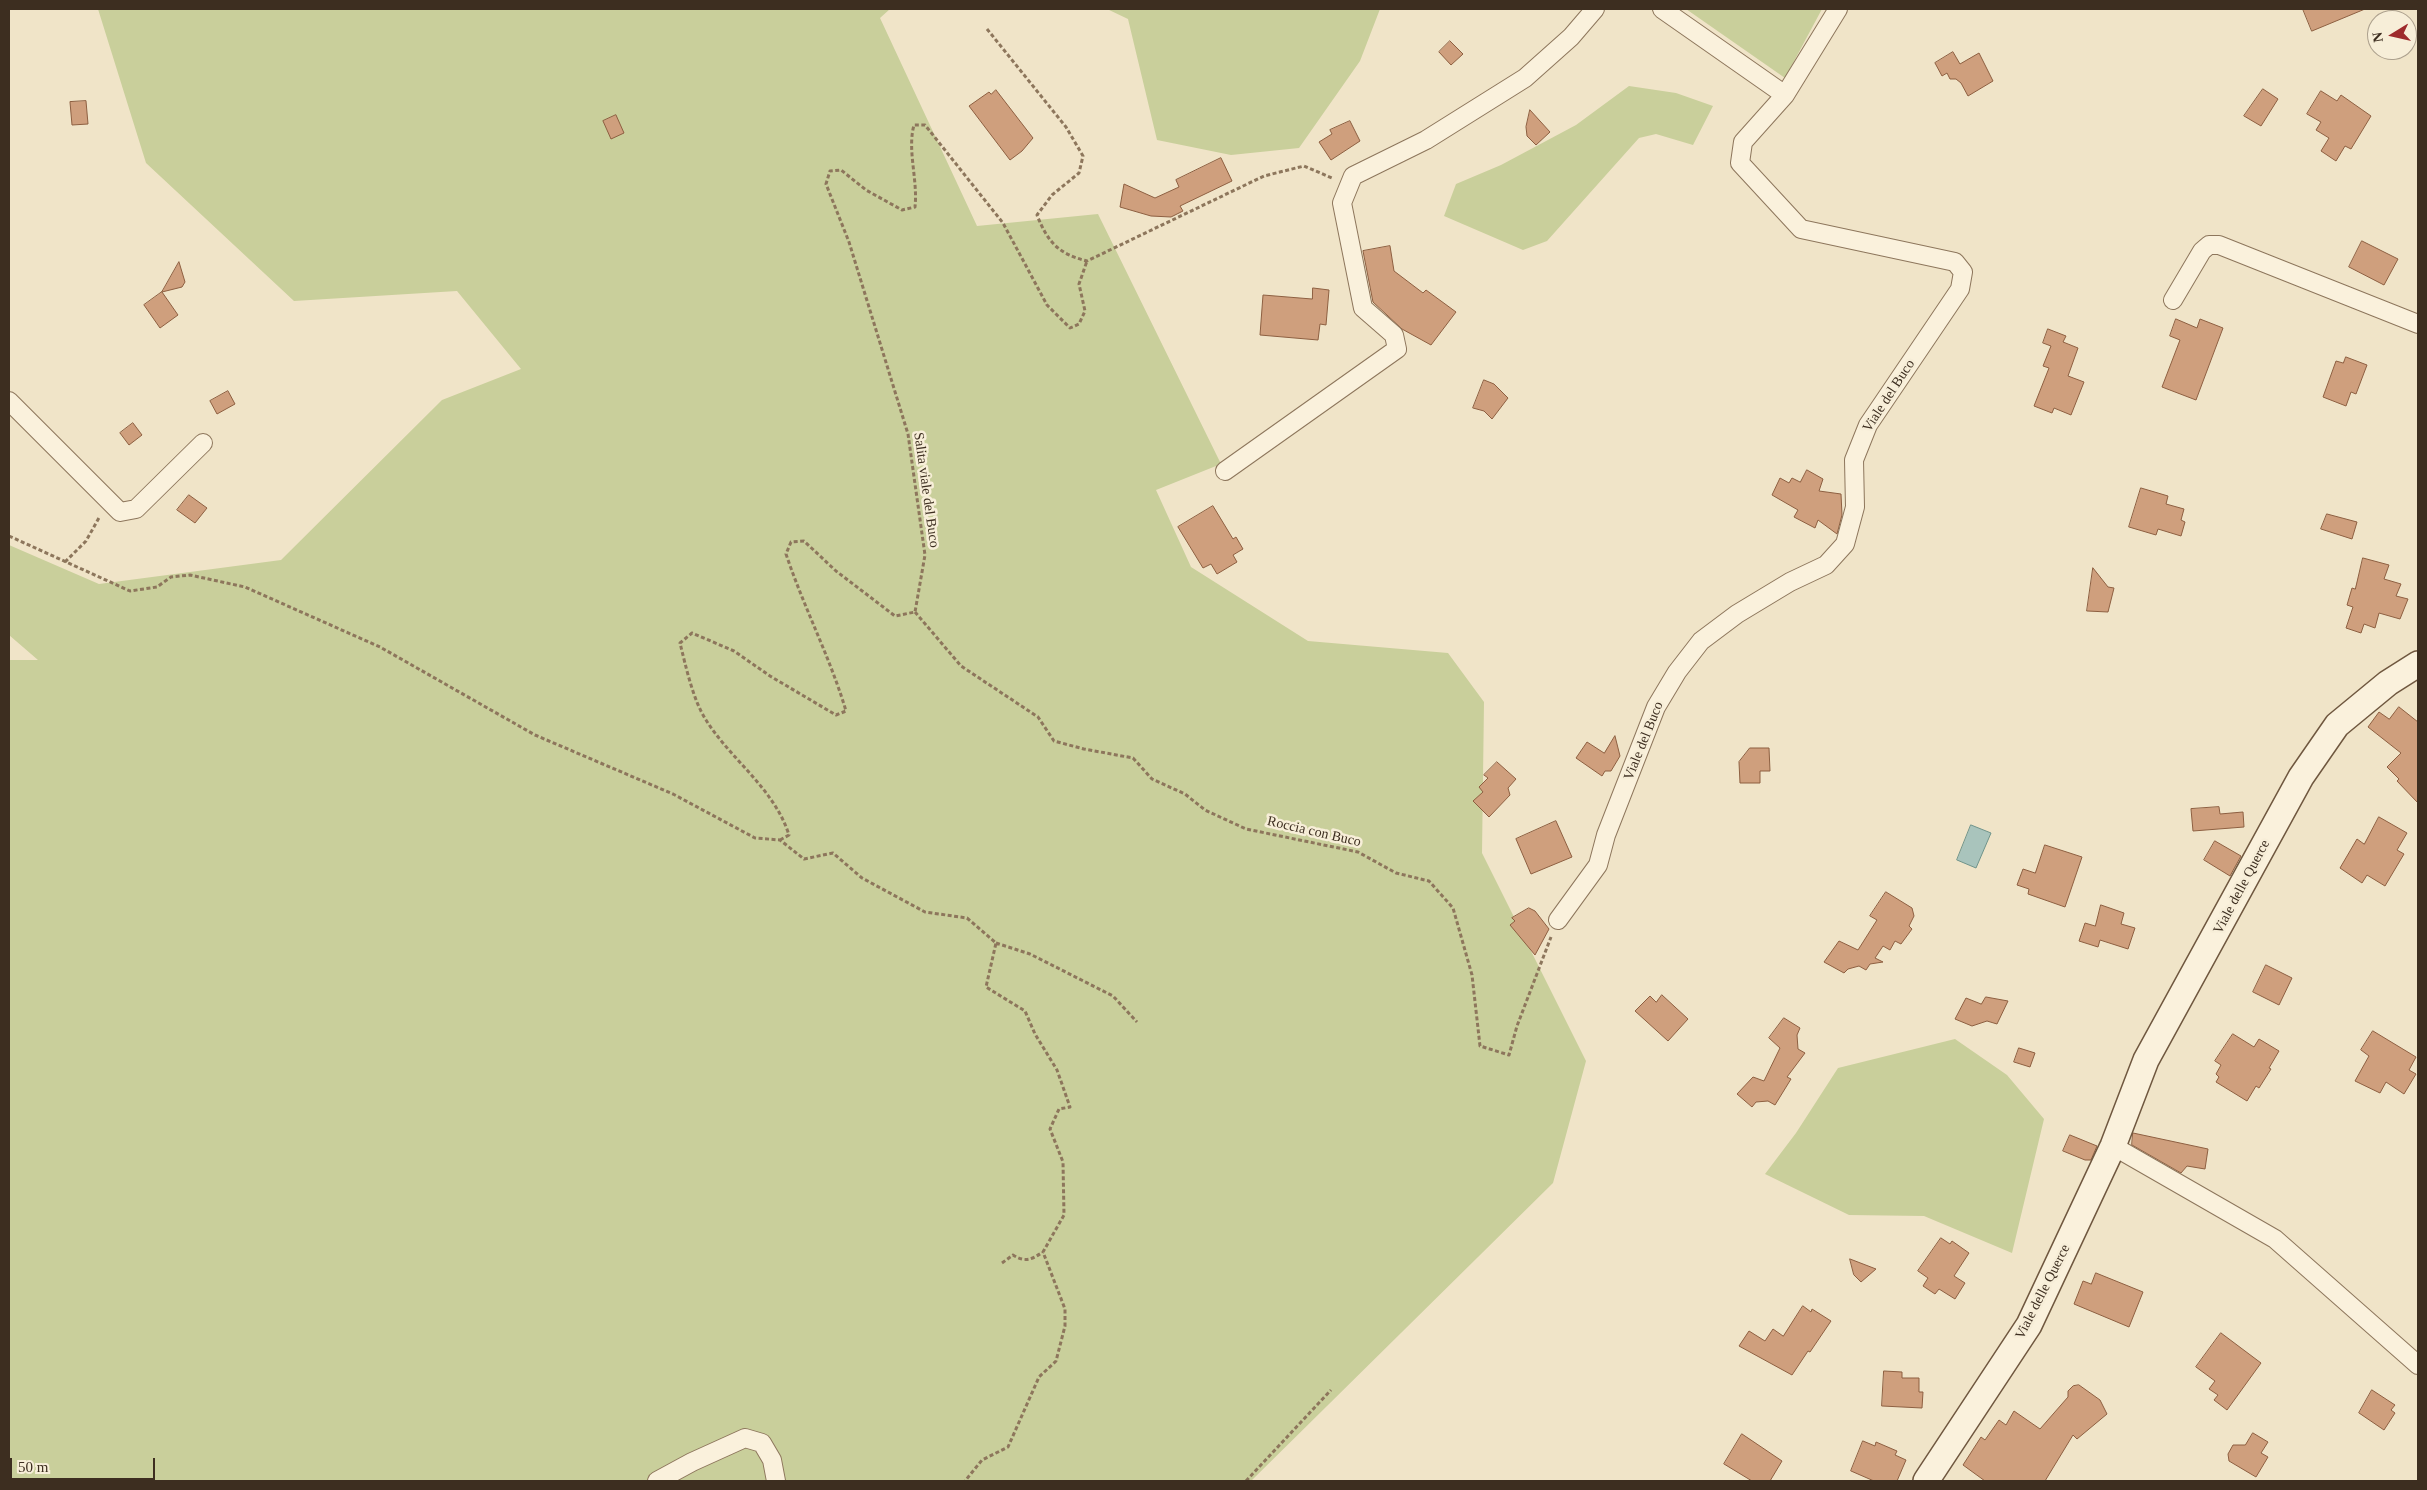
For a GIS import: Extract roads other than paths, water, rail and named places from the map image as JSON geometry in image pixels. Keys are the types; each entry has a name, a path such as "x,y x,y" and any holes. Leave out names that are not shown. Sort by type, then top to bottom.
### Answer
{"street":[{"path":"1225,470 1397,349 1394,335 1363,308 1342,203 1353,176 1426,140 1525,78 1571,37 1595,9"},
{"path":"1662,9 1785,95"},
{"name":"Viale del Buco","path":"1558,920 1598,865 1606,836 1656,707 1676,672 1701,641 1730,619 1790,582 1826,565 1845,544 1855,506 1854,460 1868,424 1960,289 1962,272 1955,262 1801,228 1740,163 1742,142 1785,95 1838,9"},
{"path":"2173,300 2202,251 2208,245 2219,245 2418,324"},
{"path":"9,401 120,512 136,509 203,443"},
{"name":"Viale delle Querce","path":"1926,1481 2029,1325 2113,1146 2146,1060 2301,776 2338,725 2388,683 2418,664"},
{"path":"2113,1146 2275,1239 2418,1365"},
{"path":"658,1481 692,1462 746,1438 762,1443 772,1460 776,1481"}],"water":[{"path":"1971,825 1991,833 1976,868 1957,860"}]}
